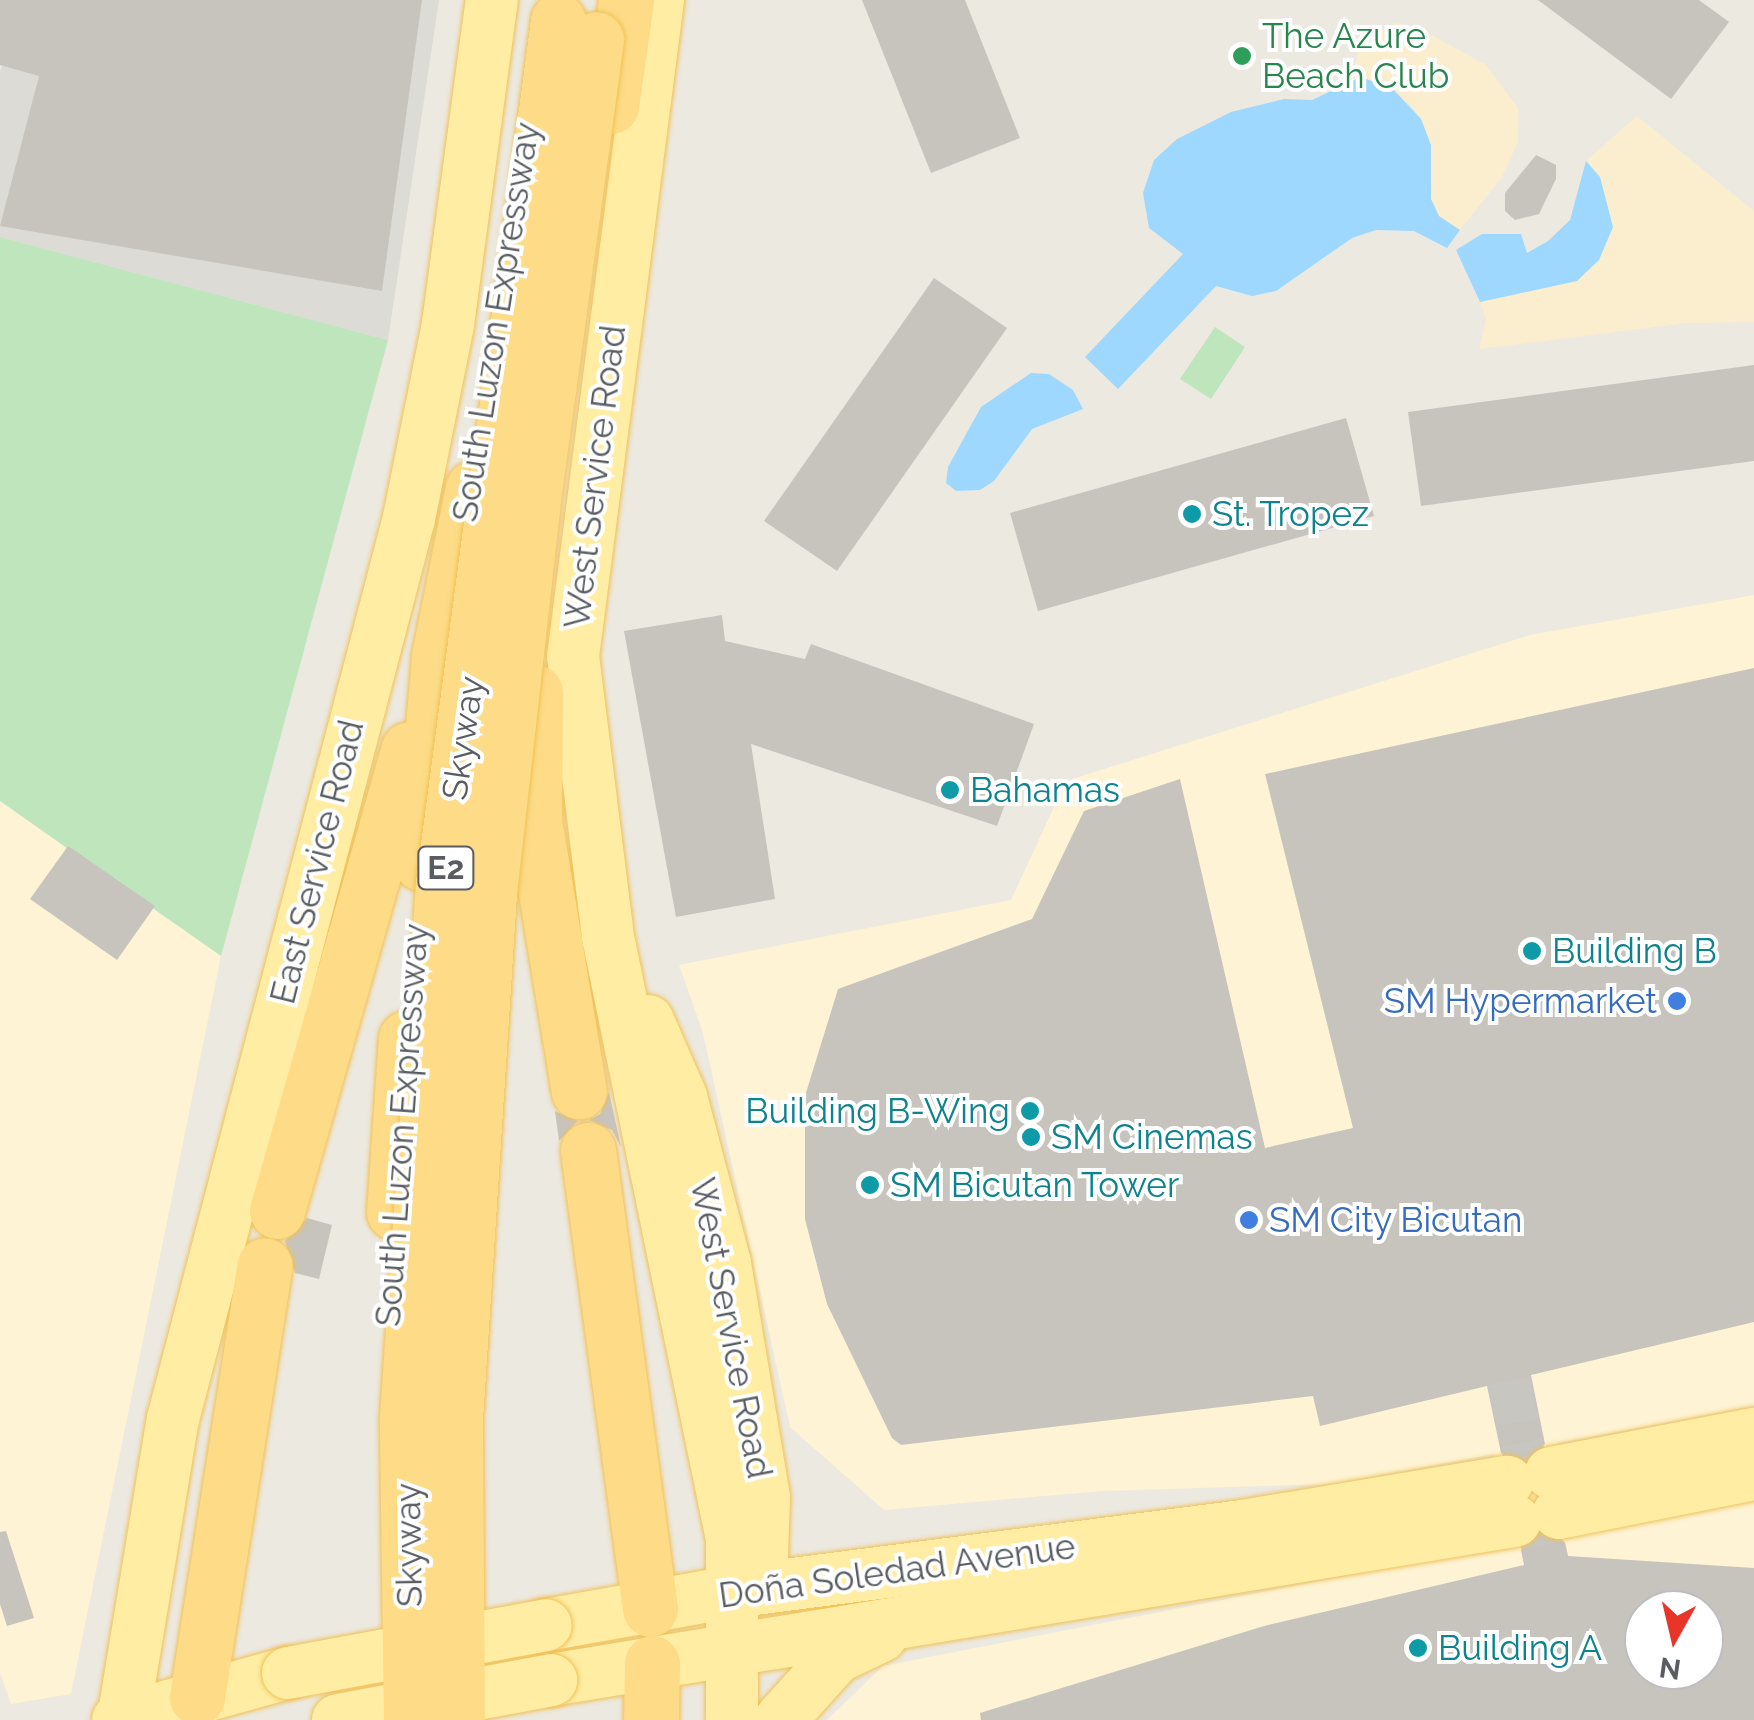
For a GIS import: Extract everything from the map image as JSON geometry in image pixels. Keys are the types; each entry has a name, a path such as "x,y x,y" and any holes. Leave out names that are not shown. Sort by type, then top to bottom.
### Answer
{"highway":[{"name":"South Luzon Expressway","path":"384,1720 383,1394 439,656 480,453 544,0"},
{"name":"Skyway","path":"411,1720 407,1417 442,902 561,0"},
{"name":"Skyway","path":"456,1720 455,1419 489,893 535,485 602,0"},
{"name":"E2","path":"475,1720 479,1396 514,888 534,692 626,0"},
{"path":"278,1210 370,873 439,656"},
{"path":"534,692 534,820 579,1091"},
{"path":"588,1150 650,1609"},
{"path":"194,1708 265,1265"},
{"path":"651,1720 652,1663"}],"main road":[{"name":"East Service Road","path":"122,1720 178,1400 408,518 448,324 492,0"},
{"name":"West Service Road","path":"658,0 573,656 612,954 665,1052 725,1264 764,1498 746,1591 744,1645 732,1720"},
{"name":"Doña Soledad Avenue","path":"338,1720 923,1616 1533,1497 1754,1434"},
{"name":"Doña Soledad Avenue","path":"122,1720 194,1708 288,1673 746,1591 1244,1526 1754,1474"},
{"path":"650,1609 652,1663"},
{"path":"780,1720 837,1658 923,1616"},
{"name":"West Service Road","path":"744,1645 759,1720"}],"shaded area":[{"path":"22,0 439,0 388,340 0,237 0,72"},
{"name":"SM City Bicutan","path":"1754,595 1754,1406 1558,1443 1573,1529 1754,1497 1754,1720 827,1720 883,1666 1510,1544 1494,1454 1331,1484 1103,1491 884,1510 790,1427 703,1033 679,965 1011,900 1066,781 1530,635"},
{"path":"0,801 221,956 71,1694 11,1704 0,1673"}],"green space":[{"path":"0,237 388,340 221,956 0,801"},
{"path":"1215,327 1245,347 1211,399 1180,379"}],"sand":[{"path":"1395,23 1417,27 1486,65 1519,109 1518,142 1502,177 1460,230 1439,216 1431,199 1431,145 1421,119 1409,103 1352,81 1360,45"},
{"path":"1637,116 1754,211 1754,322 1687,323 1479,349 1486,319 1480,302 1577,281 1599,260 1600,178 1586,161"}],"water":[{"path":"1361,77 1393,89 1421,119 1431,145 1431,199 1439,216 1460,230 1447,248 1414,231 1376,230 1352,238 1276,291 1252,296 1216,286 1118,389 1085,357 1183,254 1149,228 1143,193 1154,160 1177,139 1231,112 1284,99 1312,100"},
{"path":"1586,161 1600,177 1613,227 1599,260 1577,281 1480,302 1456,250 1482,234 1521,234 1527,253 1548,241 1570,220"},
{"path":"1031,373 1049,374 1073,390 1083,409 1032,429 994,481 980,490 956,491 946,483 948,467 981,407"}],"building":[{"path":"0,0 422,0 382,291 0,226 39,76 0,65"},
{"path":"862,0 965,0 1020,138 931,173"},
{"path":"1538,0 1699,0 1729,22 1671,99"},
{"path":"1536,155 1556,165 1556,179 1539,214 1515,220 1505,211 1505,193"},
{"path":"934,278 1007,328 837,571 764,521"},
{"path":"1754,365 1754,461 1421,506 1408,412"},
{"name":"St. Tropez","path":"1346,418 1374,516 1038,611 1010,513"},
{"name":"Bahamas","path":"722,615 725,641 805,659 811,644 1034,724 997,826 751,744 775,899 676,917 624,631"},
{"name":"SM City Bicutan","path":"1754,668 1754,1322 1531,1375 1545,1444 1525,1459 1501,1453 1487,1386 1320,1426 1313,1396 901,1445 892,1438 827,1304 805,1219 805,1096 838,989 1032,919 1084,811 1180,779 1265,1148 1353,1128 1265,774"},
{"path":"68,846 155,906 117,960 30,899"},
{"path":"609,1092 621,1147 612,1130 589,1120 600,1114"},
{"path":"555,1111 578,1121 559,1141"},
{"path":"307,1218 332,1225 319,1279 295,1273 285,1241"},
{"path":"6,1531 34,1618 7,1626 0,1604 0,1532"},
{"name":"Building A","path":"1540,1536 1565,1542 1568,1556 1754,1568 1754,1720 981,1720 980,1713 1264,1626 1524,1565 1521,1550"}],"tunnel":[{"path":"1509,1381 1545,1560"}],"place":[{"name":"The Azure Beach Club","path":"1242,56"},
{"name":"St. Tropez","path":"1192,514"},
{"name":"Bahamas","path":"950,790"},
{"name":"Building B","path":"1532,951"},
{"name":"SM Hypermarket","path":"1677,1001"},
{"name":"Building B-Wing","path":"1030,1111"},
{"name":"SM Cinemas","path":"1031,1137"},
{"name":"SM Bicutan Tower","path":"870,1185"},
{"name":"SM City Bicutan","path":"1249,1220"},
{"name":"Building A","path":"1418,1648"}]}
